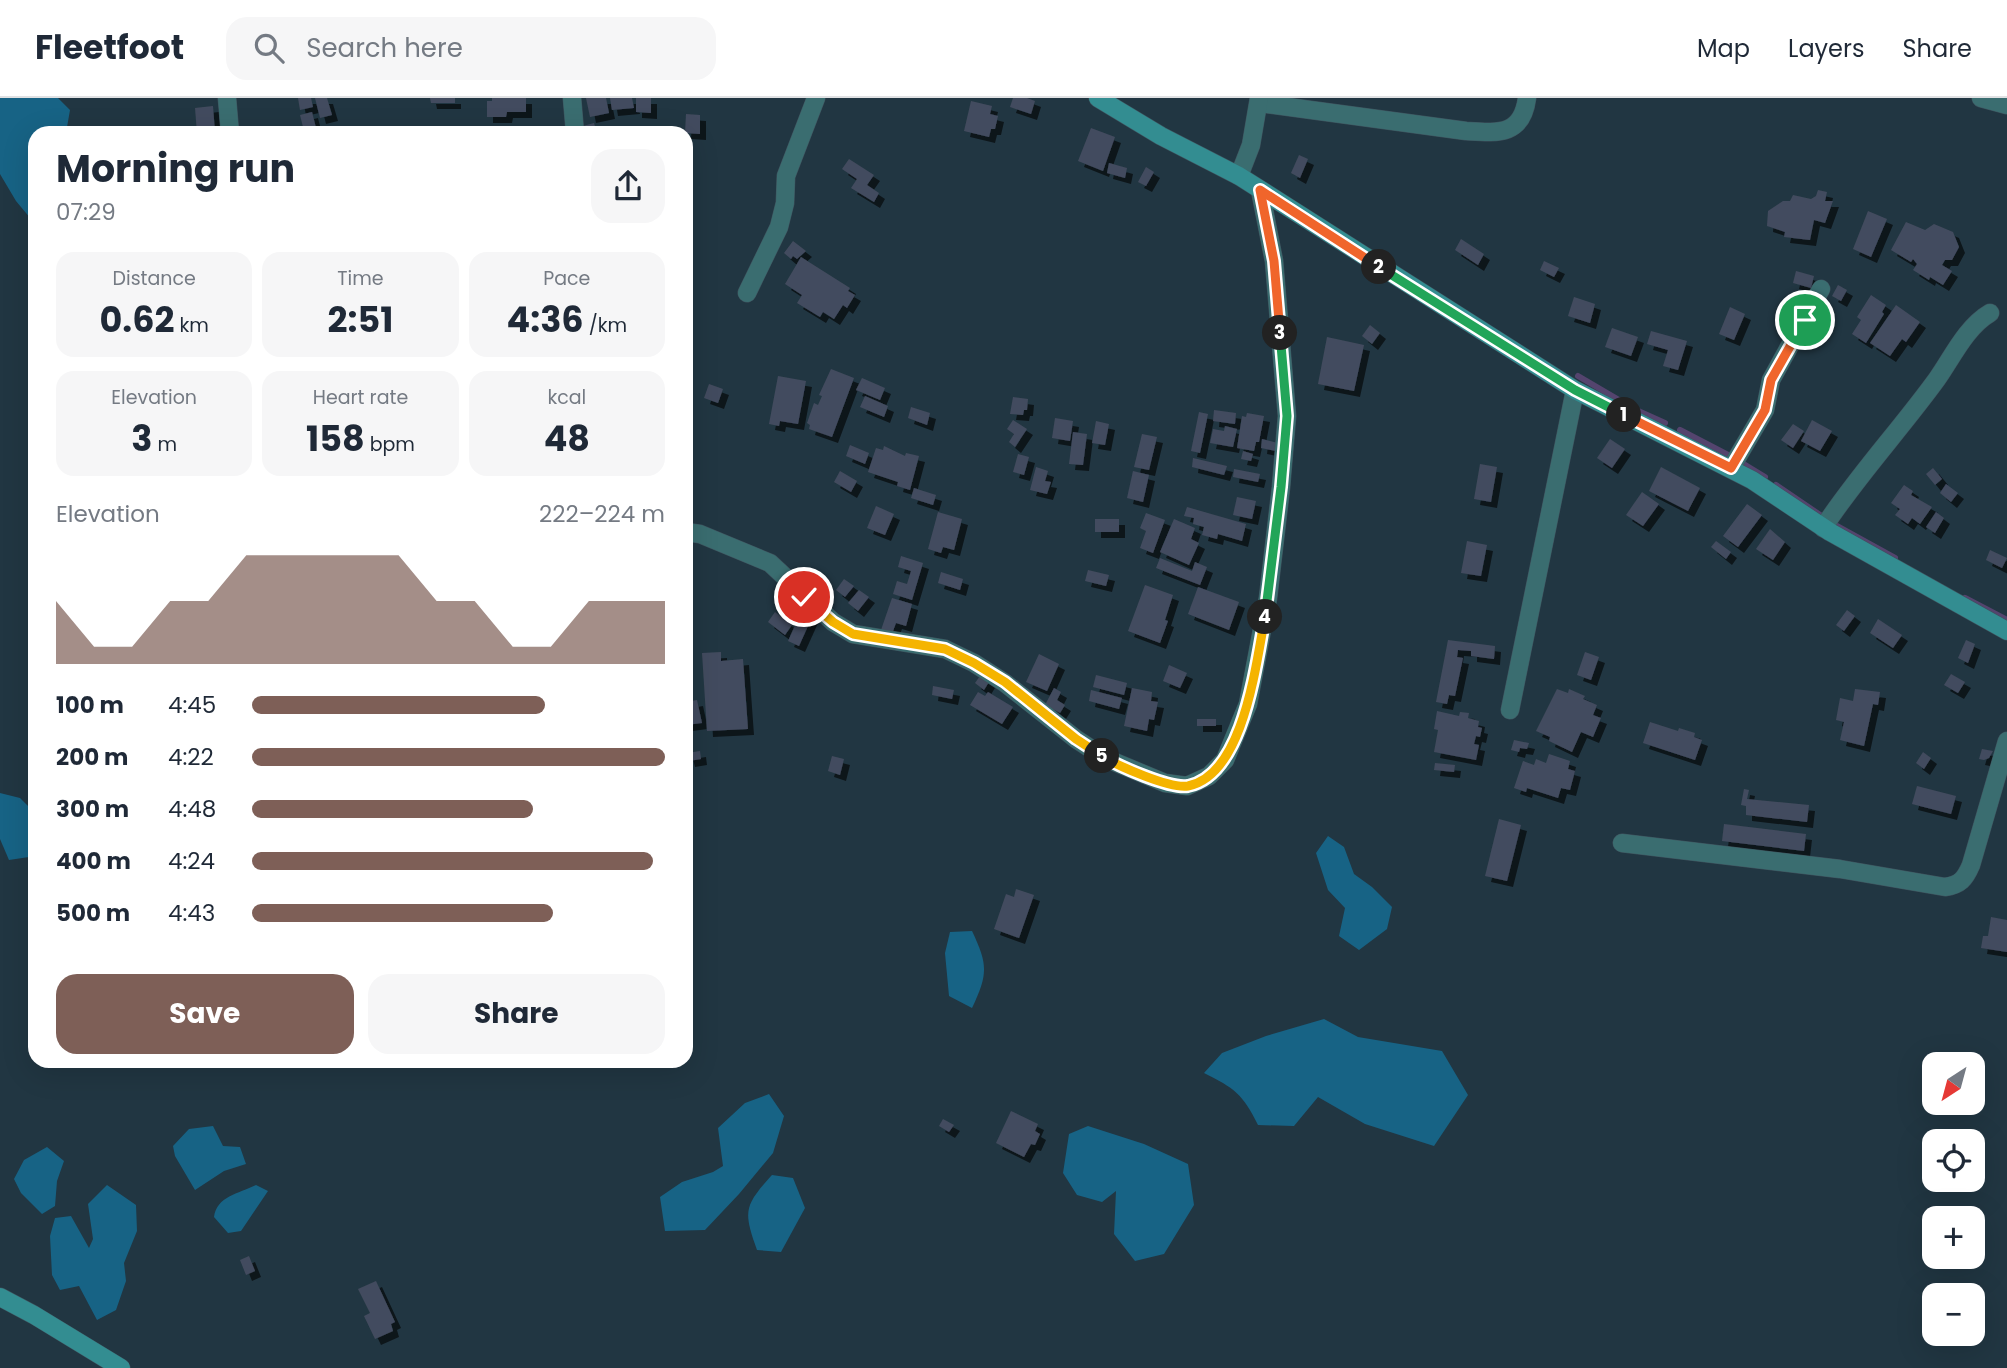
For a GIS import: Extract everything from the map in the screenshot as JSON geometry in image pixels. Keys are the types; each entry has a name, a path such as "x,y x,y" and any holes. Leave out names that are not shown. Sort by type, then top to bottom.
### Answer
{"street":[{"path":"227,98 229,126"},
{"path":"572,98 574,126"},
{"path":"747,293 779,227 785,202 786,176 816,98"},
{"path":"1098,98 1161,136 1239,176 1575,390 1731,468 1823,528 2007,631"},
{"path":"1239,176 1251,145 1259,101 1496,133 1519,122 1525,113 1527,98"},
{"path":"1981,98 2007,105"},
{"path":"693,533 770,563 833,622 853,634 945,649 974,663 1005,682 1076,739 1105,758 1165,783 1187,786 1209,776 1225,760 1248,704 1268,598 1282,475 1287,416 1282,347 1274,261 1260,190"},
{"path":"1731,468 1765,410 1771,380 1821,289"},
{"path":"1823,528 1844,496 1886,445 1979,320 1990,313"},
{"path":"1510,710 1575,390"},
{"path":"1622,843 1840,869 1945,887 1958,885 1971,865 2007,741"},
{"path":"0,1297 121,1368"}],"shaded area":[{"path":"0,98 58,98 70,110 67,126 28,126 28,215 0,174"},
{"path":"0,793 20,798 28,806 28,857 9,860 0,839"},
{"path":"1328,836 1344,847 1354,874 1392,907 1387,929 1359,950 1339,936 1345,908 1328,890 1316,853"},
{"path":"972,931 981,953 984,970 972,1008 949,996 945,953 950,932"},
{"path":"1324,1019 1358,1037 1442,1051 1468,1095 1434,1146 1365,1124 1318,1097 1294,1126 1258,1125 1237,1093 1204,1073 1222,1053 1266,1036"},
{"path":"769,1094 784,1116 773,1153 705,1230 665,1231 660,1197 682,1182 723,1166 718,1128 745,1103"},
{"path":"213,1126 223,1146 240,1147 246,1164 224,1171 195,1190 175,1156 173,1146 189,1129"},
{"path":"1088,1126 1144,1144 1188,1164 1194,1205 1164,1254 1135,1261 1114,1234 1116,1191 1102,1202 1077,1195 1063,1173 1069,1134"},
{"path":"47,1147 64,1161 57,1181 55,1206 42,1214 21,1193 14,1179 24,1160"},
{"path":"772,1175 793,1178 805,1208 781,1252 757,1250 748,1217 751,1202"},
{"path":"107,1185 136,1205 137,1231 124,1263 126,1281 116,1310 97,1320 79,1286 60,1290 52,1275 50,1236 55,1218 71,1216 89,1248 93,1239 88,1204"},
{"path":"256,1185 268,1191 241,1231 228,1233 214,1217 219,1204 229,1196"}],"building":[{"path":"298,98 311,98 313,107 300,110"},
{"path":"315,98 327,98 332,115 320,118"},
{"path":"430,98 455,98 455,103 431,103"},
{"path":"492,98 526,98 526,112 507,112 506,117 487,117 487,101 492,101"},
{"path":"586,98 606,98 609,113 590,117"},
{"path":"610,98 632,98 634,108 612,110"},
{"path":"636,98 651,98 651,113 636,112"},
{"path":"1013,98 1035,101 1031,114 1010,107"},
{"path":"971,101 992,106 990,114 998,116 995,129 991,129 989,137 964,131"},
{"path":"213,106 214,126 196,126 195,108"},
{"path":"312,112 316,126 303,126 300,115"},
{"path":"686,114 700,115 700,134 693,134 693,126 685,126"},
{"path":"1091,128 1115,137 1103,171 1078,161"},
{"path":"1299,155 1308,159 1300,178 1291,173"},
{"path":"849,159 874,175 867,185 879,193 874,202 851,188 857,179 842,169"},
{"path":"1109,163 1127,168 1125,178 1107,173"},
{"path":"1146,167 1154,172 1146,186 1138,182"},
{"path":"1818,190 1827,192 1825,201 1833,201 1825,223 1814,220 1810,240 1784,237 1785,232 1767,226 1768,211 1783,201 1790,201 1793,195 1811,199 1816,196"},
{"path":"1868,211 1887,219 1871,257 1853,249"},
{"path":"1906,222 1925,230 1934,224 1953,232 1959,247 1952,260 1945,260 1942,265 1952,271 1943,285 1913,270 1917,264 1913,259 1911,262 1891,250"},
{"path":"1461,239 1484,254 1478,265 1455,250"},
{"path":"793,241 806,251 797,259 793,256 791,259 784,253"},
{"path":"801,257 850,288 848,291 855,295 847,308 843,305 834,319 823,312 820,317 797,303 802,295 785,284"},
{"path":"1544,261 1559,268 1554,277 1540,270"},
{"path":"1796,271 1814,276 1811,288 1793,283"},
{"path":"1838,285 1847,290 1841,301 1832,296"},
{"path":"1871,295 1886,305 1882,312 1884,314 1866,343 1852,334 1861,320 1857,317"},
{"path":"1574,297 1595,304 1590,323 1568,316"},
{"path":"1896,305 1920,322 1906,342 1902,339 1890,356 1870,343"},
{"path":"1730,307 1745,314 1734,340 1719,334"},
{"path":"1370,325 1380,333 1372,344 1362,336"},
{"path":"1612,328 1638,337 1631,356 1605,347"},
{"path":"1651,331 1687,341 1678,370 1663,366 1668,350 1647,344"},
{"path":"1327,337 1364,345 1354,391 1318,384"},
{"path":"831,369 854,378 832,437 809,429 810,425 807,423 814,403 818,405 822,396 819,395"},
{"path":"778,376 806,381 798,424 780,421 779,426 769,424"},
{"path":"862,378 885,388 880,400 856,390"},
{"path":"709,384 723,389 718,403 704,398"},
{"path":"865,396 888,406 884,417 860,407"},
{"path":"1013,397 1028,399 1027,410 1024,410 1023,415 1010,414"},
{"path":"911,407 930,413 927,425 908,418"},
{"path":"1214,410 1236,413 1235,424 1213,421"},
{"path":"1199,412 1208,414 1200,453 1191,451"},
{"path":"1247,413 1264,416 1259,442 1256,442 1254,451 1237,448 1242,416 1246,417"},
{"path":"1055,418 1073,421 1070,441 1052,438"},
{"path":"1013,420 1027,429 1015,447 1009,442 1014,434 1007,429"},
{"path":"1812,420 1832,431 1820,451 1801,441"},
{"path":"1096,421 1109,424 1105,445 1092,443"},
{"path":"1793,424 1804,431 1793,448 1781,440"},
{"path":"1225,426 1237,429 1233,447 1210,443 1213,429 1224,431"},
{"path":"1073,432 1087,434 1083,465 1069,464"},
{"path":"1142,434 1157,437 1149,470 1134,467"},
{"path":"1262,439 1278,443 1276,451 1261,448"},
{"path":"1610,439 1625,449 1612,468 1597,458"},
{"path":"850,445 869,453 865,464 846,456"},
{"path":"884,446 905,456 906,453 919,456 910,490 897,486 898,482 868,472 876,448 883,450"},
{"path":"1243,451 1253,454 1251,461 1241,459"},
{"path":"1018,454 1029,457 1024,475 1013,472"},
{"path":"1193,458 1227,466 1224,475 1192,467"},
{"path":"1480,464 1497,467 1491,502 1474,499"},
{"path":"1036,467 1048,471 1045,481 1051,482 1047,494 1030,490"},
{"path":"1661,467 1700,488 1688,511 1649,491"},
{"path":"1933,468 1942,479 1935,485 1926,474"},
{"path":"1234,469 1260,474 1258,482 1233,477"},
{"path":"840,471 857,481 851,492 834,482"},
{"path":"1133,471 1149,475 1143,502 1127,498"},
{"path":"1946,484 1958,493 1951,502 1940,493"},
{"path":"1904,485 1913,491 1911,495 1932,507 1920,524 1912,518 1908,524 1895,515 1900,509 1891,503"},
{"path":"914,488 936,495 933,505 911,498"},
{"path":"1642,492 1659,504 1643,526 1626,515"},
{"path":"1237,497 1256,501 1252,519 1233,515"},
{"path":"1747,504 1762,515 1738,547 1723,536"},
{"path":"876,506 894,514 885,535 867,528"},
{"path":"1187,507 1246,524 1242,541 1218,534 1217,539 1202,535 1204,527 1193,524 1194,518 1184,516"},
{"path":"938,512 962,519 954,550 943,547 941,553 928,549"},
{"path":"1936,512 1944,518 1935,533 1926,527"},
{"path":"1146,513 1165,520 1153,553 1140,548 1146,531 1140,528"},
{"path":"1095,519 1119,519 1119,532 1095,532"},
{"path":"1174,519 1195,528 1191,539 1199,543 1189,565 1160,552"},
{"path":"1770,529 1785,542 1773,560 1756,549"},
{"path":"1467,541 1487,545 1481,576 1461,573"},
{"path":"1716,541 1731,552 1726,559 1711,547"},
{"path":"1990,550 2007,558 2002,568 1986,560"},
{"path":"901,556 923,563 912,600 893,594 897,581 907,584 911,571 898,567"},
{"path":"1160,558 1192,571 1195,562 1207,567 1200,585 1156,568"},
{"path":"1088,570 1109,575 1106,586 1085,581"},
{"path":"941,572 963,579 960,590 938,583"},
{"path":"844,579 854,586 845,597 836,590"},
{"path":"1145,585 1173,595 1160,643 1128,631"},
{"path":"1198,587 1239,602 1229,630 1188,614"},
{"path":"859,590 869,597 858,611 848,603"},
{"path":"892,598 912,604 906,626 896,623 892,634 881,630"},
{"path":"802,610 813,615 799,646 788,641"},
{"path":"1847,610 1855,616 1844,631 1836,625"},
{"path":"775,612 792,625 785,635 768,622"},
{"path":"1878,619 1902,635 1893,648 1870,633"},
{"path":"1448,640 1495,646 1494,659 1471,656 1471,651 1458,650 1457,657 1463,658 1455,696 1449,695 1447,704 1436,702"},
{"path":"1966,640 1975,644 1968,663 1958,658"},
{"path":"721,652 721,661 743,659 748,729 707,731 702,653"},
{"path":"1585,652 1599,657 1591,680 1577,675"},
{"path":"1039,654 1059,664 1047,691 1026,682"},
{"path":"1169,665 1187,673 1180,688 1163,681"},
{"path":"1951,674 1965,682 1958,693 1944,685"},
{"path":"1096,675 1127,683 1124,695 1093,687"},
{"path":"980,676 989,682 984,690 975,683"},
{"path":"933,686 954,690 952,699 932,695"},
{"path":"1054,688 1061,692 1057,700 1065,705 1060,713 1045,705"},
{"path":"1132,688 1152,692 1151,701 1158,702 1154,720 1149,719 1147,731 1124,726"},
{"path":"1557,689 1568,693 1569,689 1585,696 1583,699 1597,705 1593,715 1601,718 1593,737 1581,732 1572,752 1536,731"},
{"path":"1855,689 1880,692 1878,705 1873,704 1864,746 1840,740 1844,722 1836,720 1840,698 1853,701"},
{"path":"1091,690 1122,698 1119,709 1089,701"},
{"path":"978,692 985,696 988,692 1013,707 1002,724 970,705"},
{"path":"697,700 702,723 693,724 693,701"},
{"path":"1437,711 1459,716 1460,712 1469,713 1468,718 1479,721 1478,727 1482,728 1480,737 1476,736 1474,744 1479,745 1476,760 1434,752 1438,730 1434,729"},
{"path":"1197,719 1216,719 1216,726 1197,726"},
{"path":"1650,722 1695,733 1694,737 1702,740 1695,760 1643,743"},
{"path":"1514,740 1529,743 1527,749 1520,748 1519,752 1511,750"},
{"path":"1982,749 1993,751 1989,758 1979,759"},
{"path":"700,751 701,759 693,760 693,752"},
{"path":"1923,752 1931,758 1924,769 1916,763"},
{"path":"1549,754 1570,761 1568,769 1575,771 1570,790 1561,788 1558,798 1527,788 1526,792 1514,788 1523,761 1534,765 1536,759 1546,763"},
{"path":"832,756 844,759 840,775 828,771"},
{"path":"1435,763 1455,765 1454,772 1434,770"},
{"path":"1917,786 1956,796 1951,814 1912,804"},
{"path":"1744,789 1749,790 1747,799 1809,805 1807,822 1746,815 1746,806 1741,805"},
{"path":"1499,819 1521,825 1507,881 1485,876"},
{"path":"1724,824 1806,834 1804,851 1722,841"},
{"path":"1016,889 1034,895 1019,938 994,929 1006,894 1014,897"},
{"path":"1991,917 2007,920 2007,952 1981,948 1983,936 1988,936"},
{"path":"1011,1111 1038,1124 1035,1131 1040,1134 1035,1145 1031,1144 1024,1157 996,1143"},
{"path":"943,1119 954,1125 949,1132 939,1126"},
{"path":"249,1256 255,1271 246,1275 240,1260"},
{"path":"376,1281 395,1322 391,1324 393,1331 375,1339 364,1316 370,1313 358,1289"}],"waterway":[{"path":"1578,376 1636,410 1665,423"},
{"path":"1680,430 1730,456"},
{"path":"1742,463 1765,477"},
{"path":"1776,485 1823,517"},
{"path":"1835,525 1895,558"},
{"path":"1965,598 2007,620"}],"route":[{"path":"804,597 833,622 853,634 945,649 974,663 1005,682 1076,739 1105,758 1165,783 1187,786 1209,776 1225,760 1248,704 1268,598 1287,416 1274,261 1260,190 1575,390 1731,468 1765,410 1771,380 1805,320"}]}
